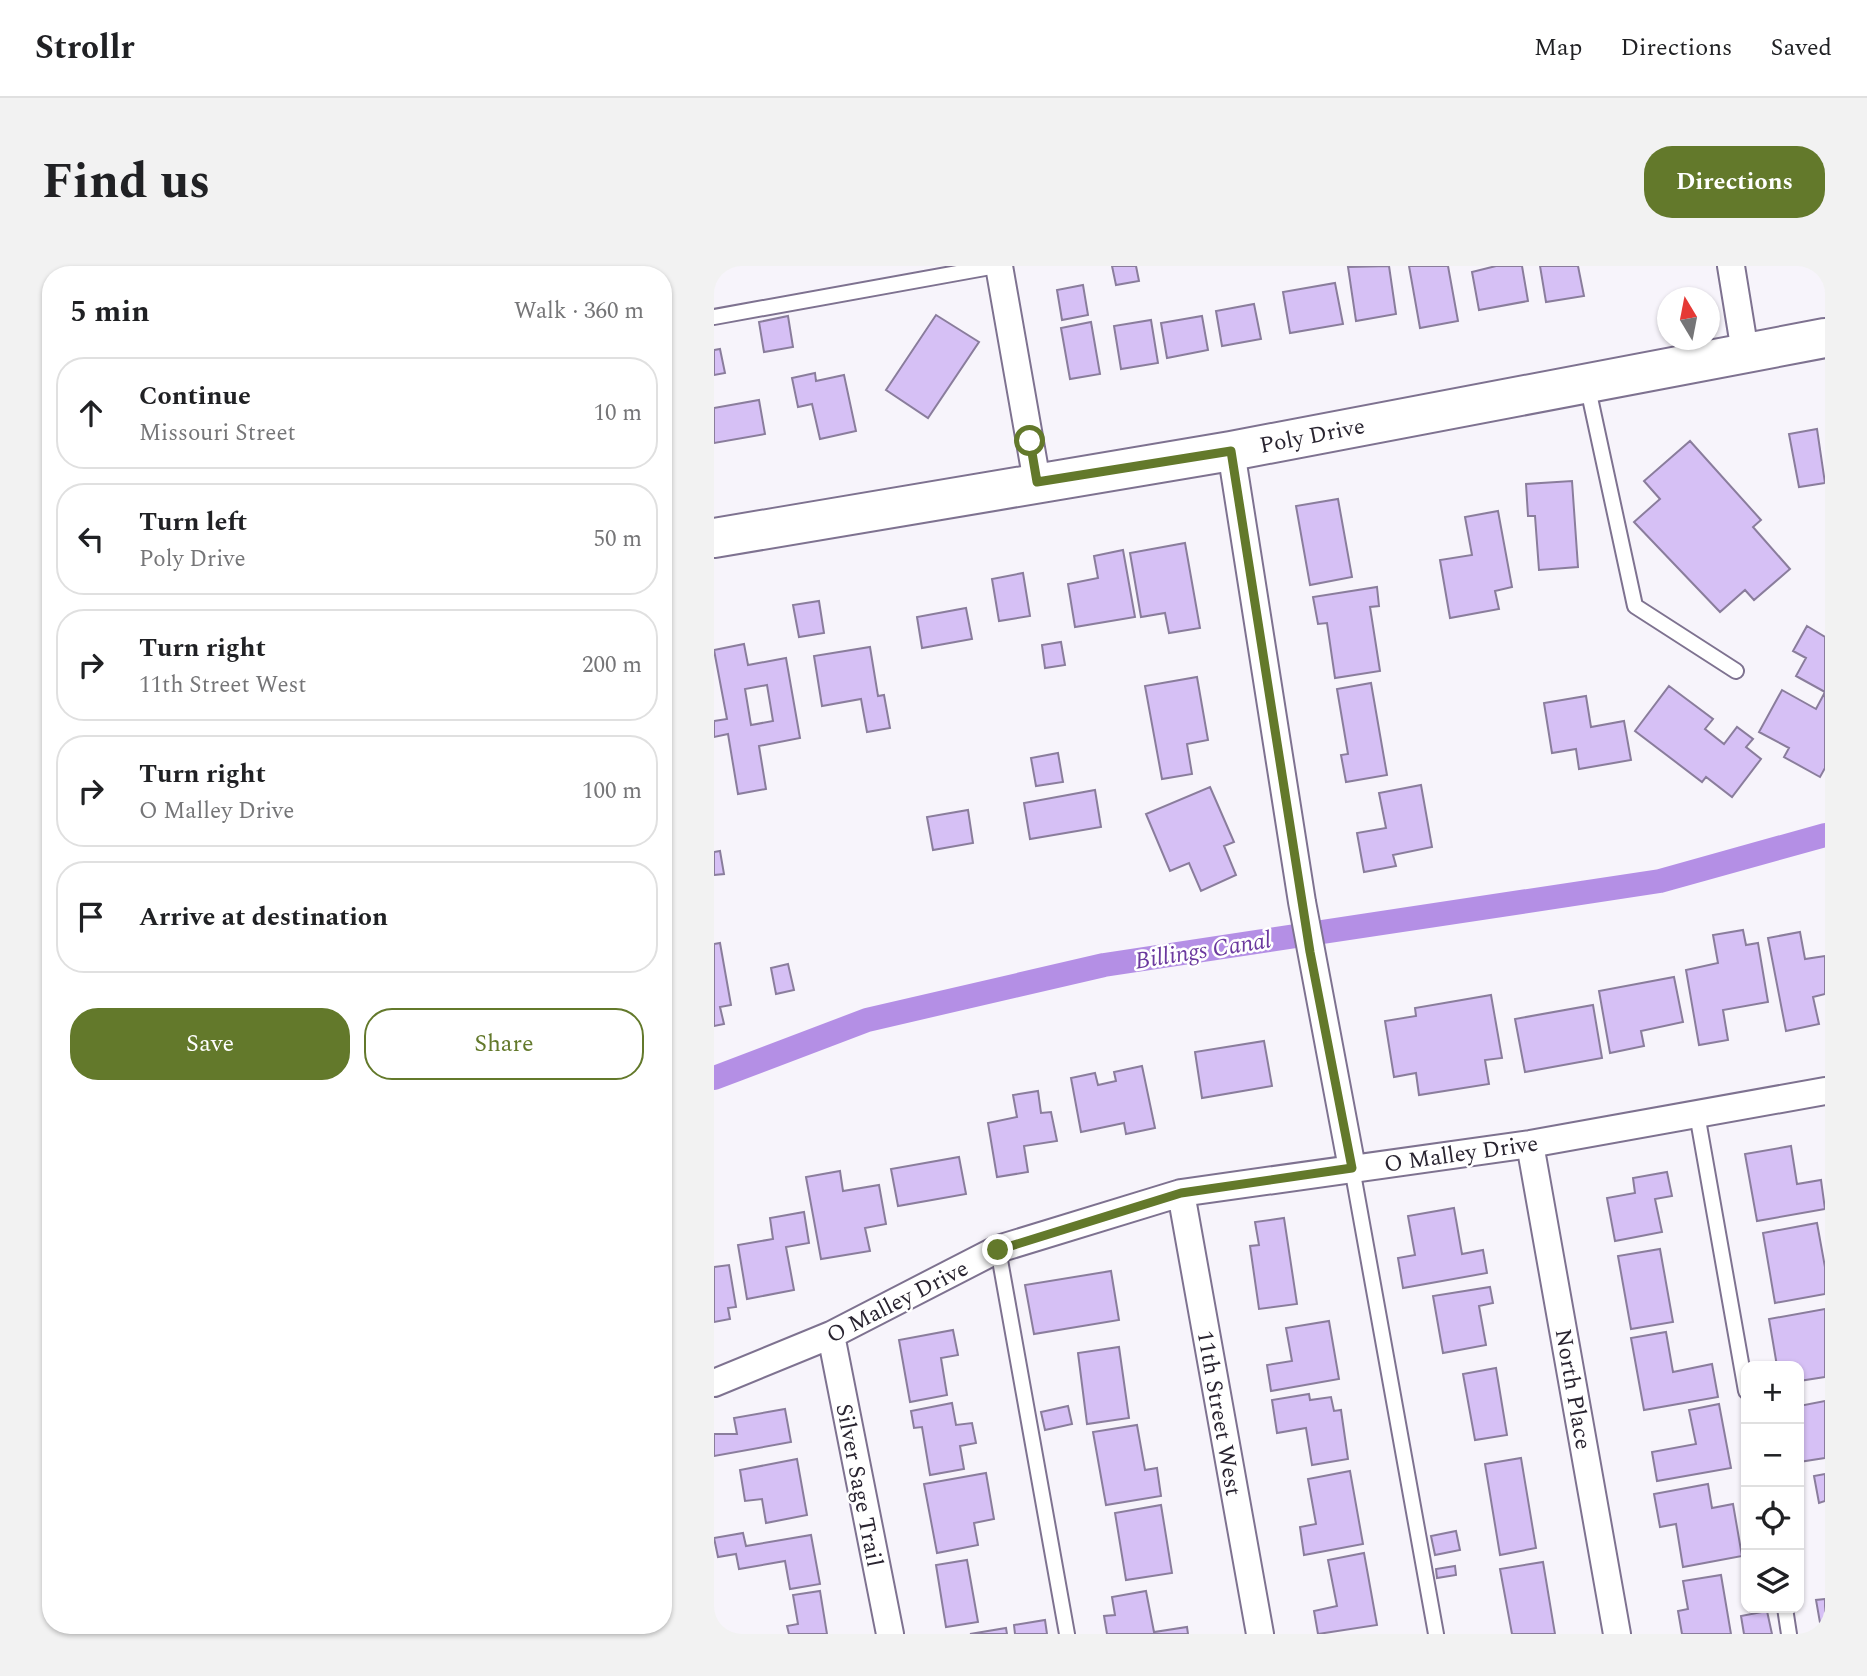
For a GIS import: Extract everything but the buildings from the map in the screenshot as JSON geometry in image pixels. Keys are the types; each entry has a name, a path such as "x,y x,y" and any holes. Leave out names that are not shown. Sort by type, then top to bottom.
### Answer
{"street":[{"path":"997,266 1037,482"},
{"path":"1731,266 1745,352"},
{"name":"Poly Drive","path":"714,538 1231,451 1825,338"},
{"path":"1231,451 1310,952 1352,1168"},
{"name":"O Malley Drive","path":"714,1383 831,1335 998,1250 1181,1193 1530,1144 1825,1091"},
{"name":"North Place","path":"1530,1144 1617,1634"},
{"name":"11th Street West","path":"1181,1193 1260,1634"},
{"name":"Silver Sage Trail","path":"831,1335 890,1634"}],"lane":[{"path":"714,317 997,266"},
{"path":"1587,382 1635,606 1736,671"},
{"path":"1697,1114 1741,1363"},
{"path":"1352,1168 1436,1634"},
{"path":"998,1250 1067,1634"},
{"path":"1786,1613 1789,1634"}],"waterway":[{"name":"Billings Canal","path":"714,1078 867,1020 1104,965 1660,881 1825,835"}],"route":[{"path":"998,1250 1181,1193 1352,1168 1310,952 1231,451 1037,482 1030,441"}]}
